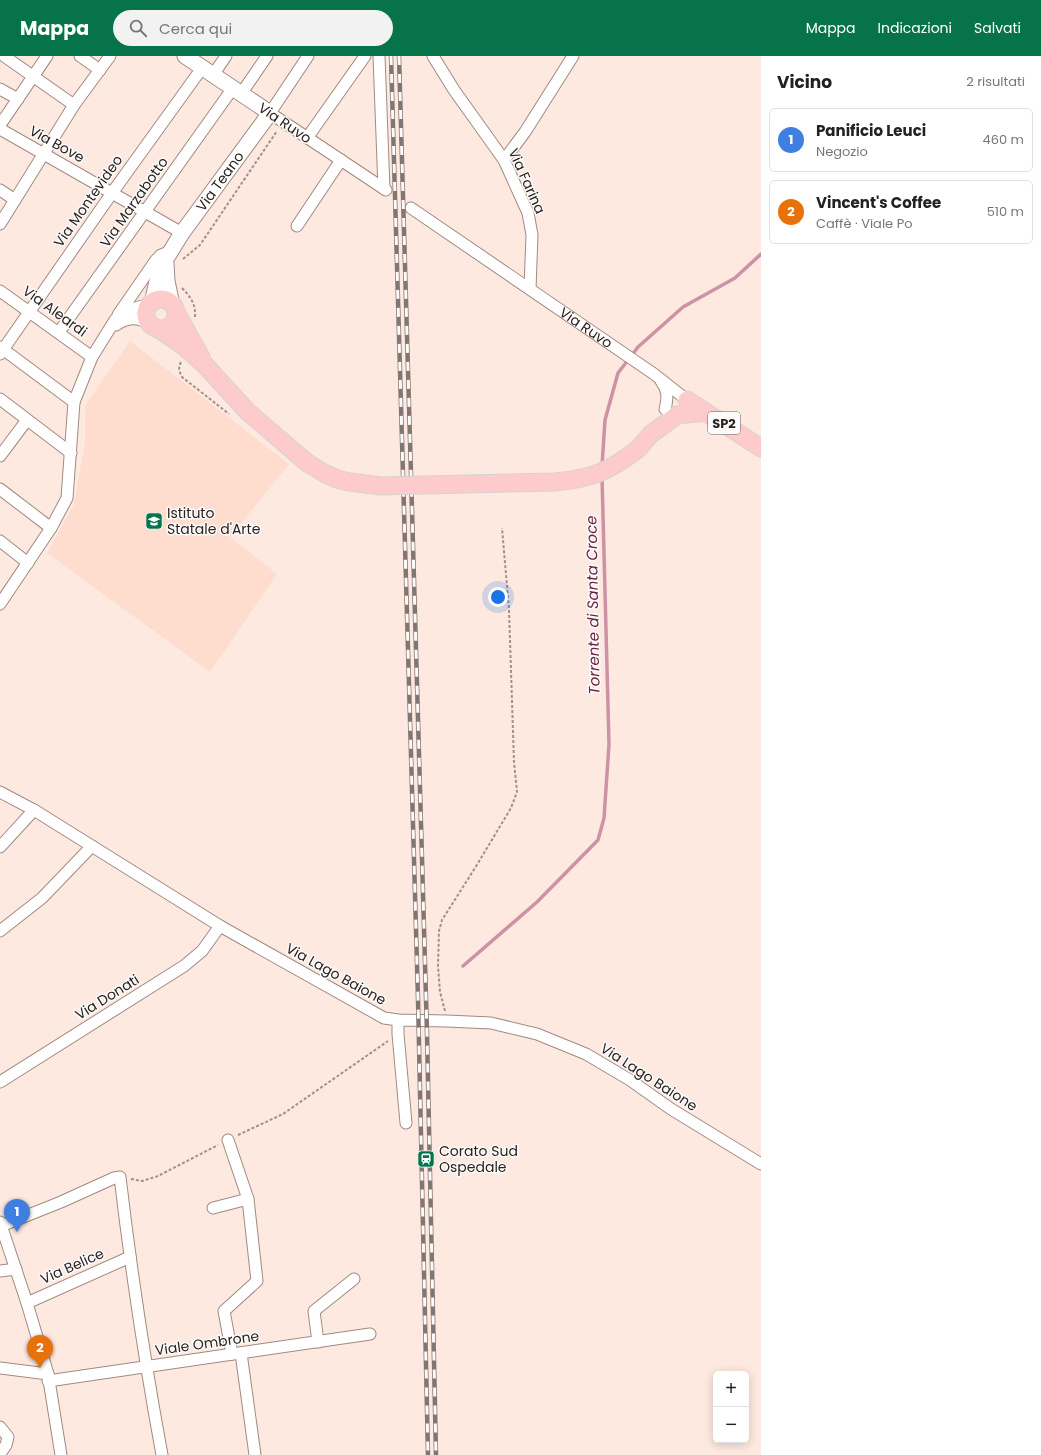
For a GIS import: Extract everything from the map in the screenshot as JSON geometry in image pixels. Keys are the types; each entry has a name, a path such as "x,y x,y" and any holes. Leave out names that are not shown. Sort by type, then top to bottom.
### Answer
{"main road":[{"name":"Via Ruvo","path":"185,56 270,113"},
{"name":"Via Teano","path":"150,304 157,281 172,258 182,233 270,113"},
{"path":"153,326 165,329 170,326 176,318 167,281 172,258"},
{"path":"204,364 186,329 167,300 163,299 150,304 146,314 153,326 182,344 204,364 246,411 306,462 337,479 364,485 381,486 574,481 594,476 624,460 638,449 671,412 683,408 687,400"},
{"name":"Via Ruvo","path":"687,400 761,448"},
{"path":"671,412 706,412"}],"street":[{"path":"4,56 74,105"},
{"path":"0,125 47,56"},
{"path":"80,56 100,70"},
{"path":"0,224 74,105 110,56"},
{"name":"Via Montevideo","path":"1,350 112,193 208,71 226,56"},
{"name":"Via Marzabotto","path":"59,332 146,211 237,91 267,56"},
{"path":"270,113 308,56"},
{"path":"307,138 365,56"},
{"name":"Via Ruvo","path":"270,113 385,190 379,56"},
{"name":"Via Farina","path":"433,56 454,90 504,160 528,213 532,235 530,290"},
{"path":"504,160 525,132 573,56"},
{"path":"0,89 18,99"},
{"name":"Via Bove","path":"0,130 146,211 182,233"},
{"path":"297,226 341,160"},
{"path":"0,190 15,200"},
{"name":"Via Ruvo","path":"411,208 656,376 687,400"},
{"name":"Via Teano","path":"0,604 28,563 67,498 74,402 92,356 156,260 161,255 172,258"},
{"name":"Via Aleardi","path":"0,291 92,356"},
{"name":"Via Teano","path":"113,324 120,316 132,308 150,304"},
{"name":"Via Teano","path":"113,324 138,318 153,326"},
{"path":"1,350 74,402"},
{"path":"656,376 666,388 671,412"},
{"path":"0,399 71,453"},
{"path":"0,456 27,420"},
{"path":"0,489 50,528"},
{"path":"0,541 28,563"},
{"name":"Via Lago Baione","path":"0,792 34,810 220,926 384,1018 398,1020 491,1024 537,1034 586,1054 630,1080 671,1109 761,1164"},
{"path":"0,847 34,810"},
{"path":"0,931 42,898 92,846"},
{"name":"Via Donati","path":"0,1082 184,966 202,951 220,926"},
{"path":"398,1020 406,1123"},
{"path":"228,1140 248,1200 257,1281 224,1311 236,1354 255,1455"},
{"path":"61,1455 48,1378 27,1303 1,1224 61,1202 114,1178 120,1177 146,1367 162,1455"},
{"path":"213,1208 248,1200"},
{"name":"Via Belice","path":"27,1303 130,1257"},
{"path":"0,1271 16,1269"},
{"path":"318,1342 314,1311 354,1279"},
{"name":"Viale Ombrone","path":"0,1368 48,1378 146,1367 370,1334"},
{"path":"0,1427 8,1438 6,1445 0,1454"}],"path":[{"path":"172,258 184,258 200,244 283,122"},
{"path":"181,287 192,301 196,312 195,319"},
{"path":"190,352 182,360 179,366 182,376 230,415"},
{"path":"447,1021 440,992 438,966 439,931 442,920 507,815 517,792 514,762 508,609 502,528"},
{"path":"120,1177 142,1181 158,1176 283,1114 398,1034"}],"shaded area":[{"name":"Istituto Statale d'Arte","path":"130,341 289,464 230,537 277,574 210,672 47,553 74,504 85,442 85,406"}],"waterway":[{"name":"Torrente di Santa Croce","path":"602,466 605,420 618,373 638,347 683,307 735,278 761,254"},
{"name":"Torrente di Santa Croce","path":"463,966 537,902 598,840 604,818 609,744 602,477"}],"railway":[{"path":"391,56 418,999 428,1455"},
{"path":"399,56 427,1033 436,1455"}],"place":[{"name":"Istituto Statale d'Arte","path":"154,521"},
{"name":"Corato Sud Ospedale","path":"426,1159"},
{"name":"Panificio Leuci","path":"17,1232"},
{"name":"Vincent's Coffee","path":"40,1368"}]}
